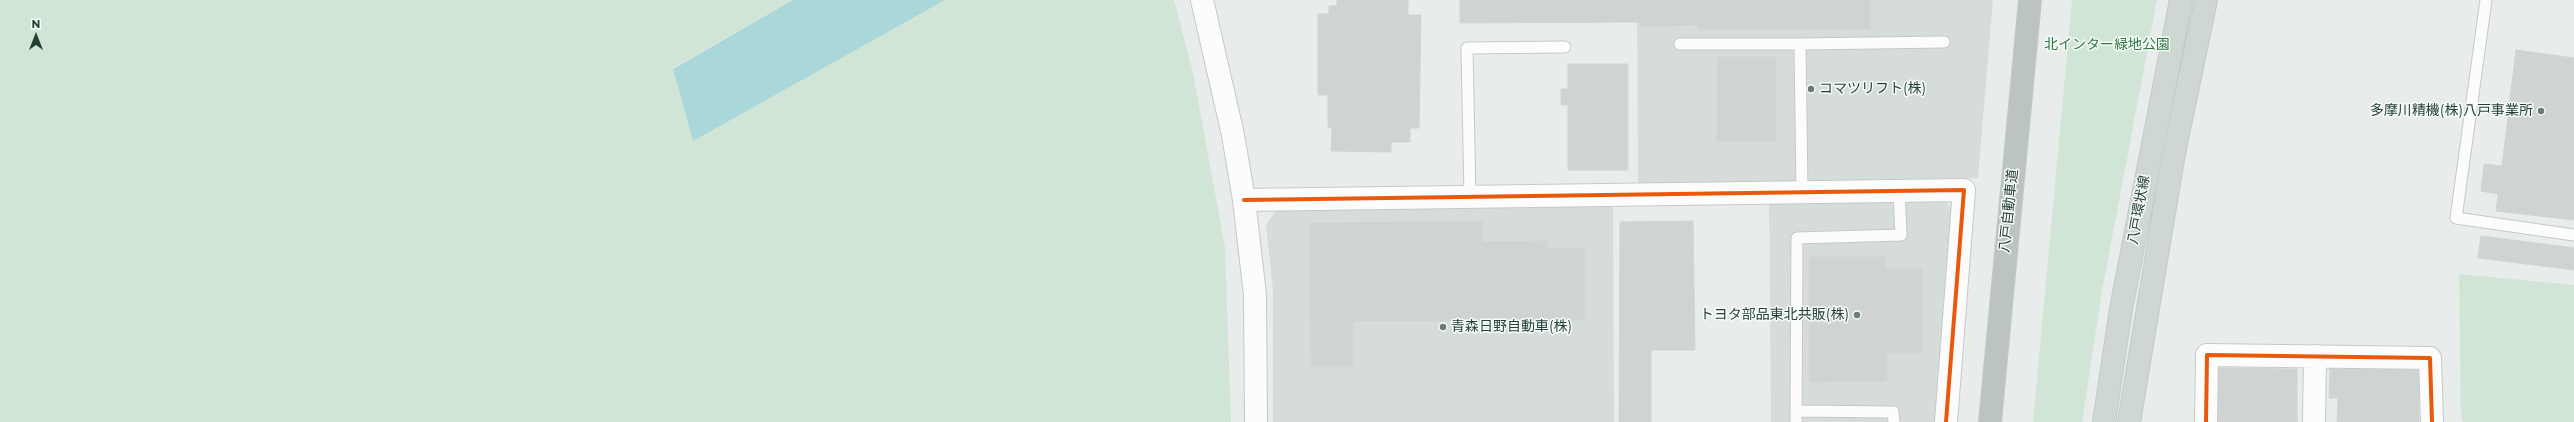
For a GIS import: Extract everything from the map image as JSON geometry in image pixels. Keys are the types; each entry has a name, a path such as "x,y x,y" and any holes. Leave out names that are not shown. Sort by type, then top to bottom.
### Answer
{"highway":[{"name":"八戸自動車道","path":"1990,422 2030,0"}],"main road":[{"name":"八戸環状線","path":"2104,422 2122,301 2181,0"},
{"name":"八戸環状線","path":"2128,422 2174,153 2206,0"}],"street":[{"path":"1202,0 1233,135 1244,200 1254,296 1256,422"},
{"path":"1244,200 1964,190 1946,422"},
{"path":"2206,422 2207,355 2430,358 2432,422"},
{"path":"2314,422 2315,356"}],"lane":[{"path":"2486,0 2456,218 2574,235"},
{"path":"1680,44 1944,42"},
{"path":"1800,44 1802,192"},
{"path":"1470,197 1467,48 1565,47"},
{"path":"1894,422 1894,412 1796,417 1797,238 1901,235 1899,191"}],"shaded area":[{"name":"コマツリフト(株)","path":"1637,0 1993,0 1978,178 1638,185"},
{"name":"トヨタ部品東北共販(株)","path":"1942,199 1953,209 1935,422 1771,422 1769,202"},
{"name":"青森日野自動車(株)","path":"1613,204 1614,422 1273,422 1273,290 1266,225 1278,208"}],"green space":[{"path":"0,0 793,0 673,68 693,140 945,0 1174,0 1193,73 1225,248 1231,422 0,422"},
{"name":"北インター緑地公園","path":"2072,0 2157,0 2102,291 2082,422 2033,422"},
{"path":"2459,274 2574,285 2574,422 2463,422 2461,414"}],"water":[{"path":"793,0 945,0 693,141 673,69"}],"building":[{"path":"1337,0 1408,0 1408,15 1421,15 1419,128 1410,128 1410,142 1391,142 1391,152 1331,151 1332,128 1328,127 1328,95 1318,95 1318,14 1329,14 1329,6 1337,6"},
{"path":"1460,0 1870,0 1870,29 1698,29 1698,25 1640,26 1640,22 1460,23"},
{"name":"多摩川精機(株)八戸事業所","path":"2516,50 2574,58 2574,220 2496,211 2498,194 2481,191 2484,164 2502,166"},
{"path":"1717,57 1776,57 1776,141 1717,141"},
{"path":"1568,64 1628,64 1628,170 1568,170 1568,105 1561,105 1561,89 1568,89"},
{"path":"1693,221 1695,350 1651,350 1651,422 1619,422 1620,222"},
{"path":"1483,222 1483,242 1548,241 1548,249 1585,248 1585,320 1353,321 1353,366 1311,366 1310,223"},
{"path":"2481,236 2574,248 2574,270 2478,258"},
{"path":"1809,257 1886,257 1886,269 1922,269 1922,353 1887,353 1887,381 1809,382"},
{"path":"2219,368 2297,369 2297,422 2218,422"},
{"path":"2330,369 2418,370 2419,422 2337,422 2338,398 2329,398"}],"cycle path":[{"path":"1244,200 1964,190 1946,422"},
{"path":"2206,422 2207,355 2430,358 2432,422"}],"place":[{"name":"コマツリフト(株)","path":"1811,89"},
{"name":"多摩川精機(株)八戸事業所","path":"2541,111"},
{"name":"トヨタ部品東北共販(株)","path":"1857,315"},
{"name":"青森日野自動車(株)","path":"1443,327"}]}
